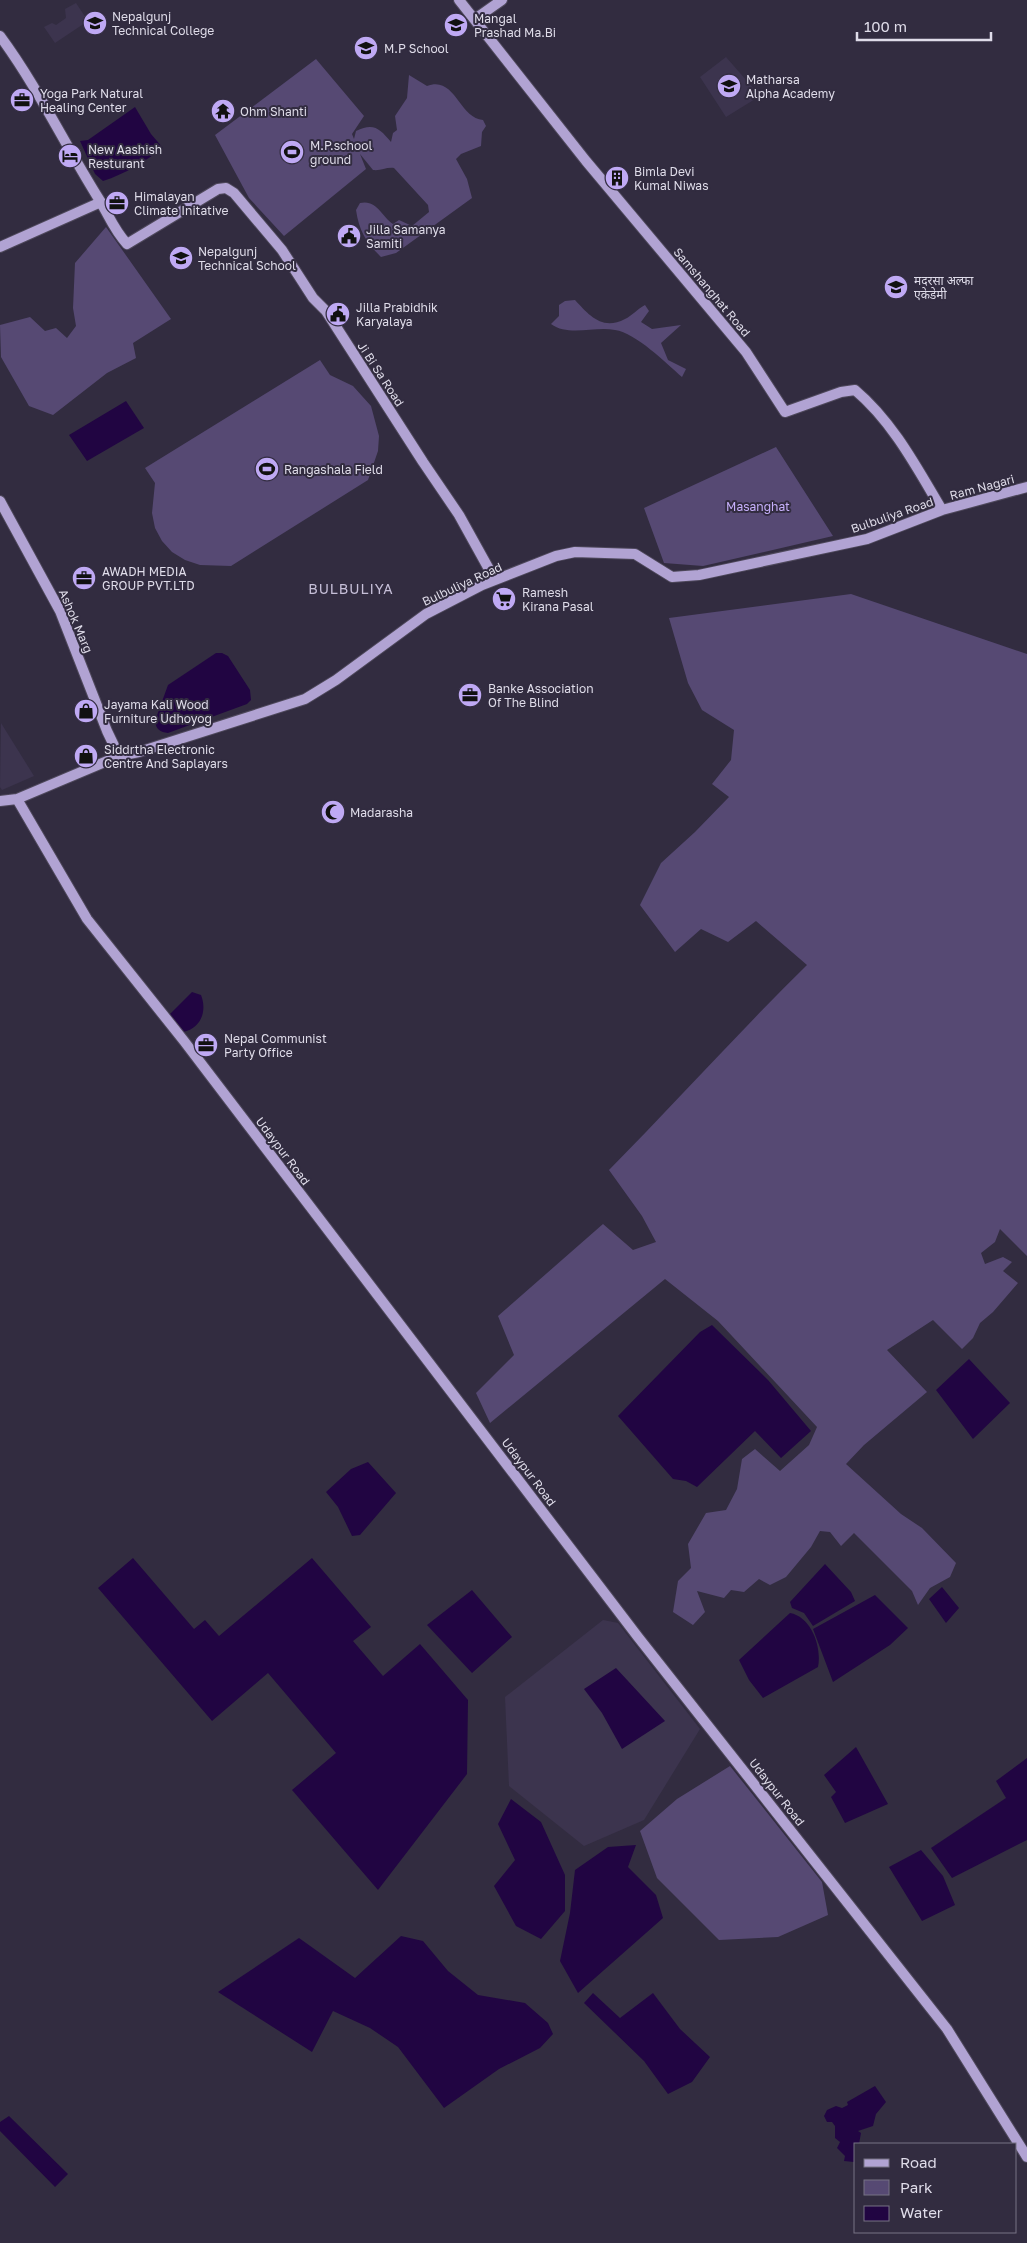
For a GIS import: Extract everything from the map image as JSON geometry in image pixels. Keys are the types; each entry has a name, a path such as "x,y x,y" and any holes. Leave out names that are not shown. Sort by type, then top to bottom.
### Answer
{"street":[{"path":"459,0 474,19 502,0"},
{"name":"Samshanghat Road","path":"474,19 586,161 746,352 785,412 841,392 855,390 878,413 911,458 942,510"},
{"path":"0,36 101,202 0,247"},
{"name":"Ji Bi Sa Road","path":"101,202 110,222 127,244 218,189 226,188 234,193 282,250 313,298 326,311 459,515 495,580"},
{"name":"Ram Nagari","path":"942,510 1027,487"},
{"name":"Ashok Marg","path":"0,501 60,611 107,731 119,756"},
{"name":"Bulbuliya Road","path":"0,801 17,799 119,756 139,752 305,699 336,680 426,614 495,580 556,556 575,552 636,554 672,577 699,575 867,539 942,510"},
{"name":"Udaypur Road","path":"17,799 88,919 638,1637 947,2029 1027,2157"}],"shaded area":[{"path":"76,3 88,21 55,43 44,27 52,23 56,25 66,18 65,9"},
{"name":"Matharsa Alpha Academy","path":"726,57 760,96 726,117 700,77"},
{"path":"1,723 34,776 2,790 0,787"},
{"path":"603,1620 618,1623 700,1729 644,1820 584,1846 509,1786 505,1697"}],"green space":[{"path":"316,59 364,116 352,134 354,139 356,131 372,127 380,130 391,142 393,133 397,130 395,116 407,98 409,75 427,86 436,84 444,86 451,91 468,112 475,118 483,120 486,126 482,132 481,146 461,154 456,159 467,179 472,198 396,253 381,257 376,252 361,230 356,210 360,203 366,202 379,209 393,224 399,220 412,226 429,212 428,205 394,168 373,170 360,154 366,169 284,236 249,198 215,135"},
{"path":"106,227 171,319 133,343 136,358 107,373 53,415 29,406 1,357 0,325 30,317 45,331 56,328 67,338 76,326 73,308 75,263"},
{"path":"575,300 591,316 603,322 617,322 625,319 645,305 649,311 641,322 652,329 681,325 661,343 668,360 686,369 682,377 641,342 623,332 607,329 574,331 558,328 551,324 559,316 559,305 565,301"},
{"path":"320,360 330,375 353,386 371,406 379,436 378,451 368,480 231,566 200,565 185,560 172,552 162,541 155,528 152,513 155,483 145,468"},
{"name":"Masanghat","path":"776,447 833,536 703,566 664,563 644,508"},
{"path":"851,594 1027,654 1027,1256 1000,1229 995,1242 981,1253 985,1264 1003,1257 1012,1262 1003,1271 1018,1283 993,1312 980,1323 973,1338 962,1349 933,1320 887,1350 927,1392 864,1445 846,1464 901,1514 922,1528 956,1563 950,1577 930,1588 918,1605 912,1591 854,1533 841,1546 830,1532 820,1531 811,1547 786,1577 770,1585 759,1579 744,1592 731,1590 724,1598 697,1591 705,1612 693,1625 673,1612 678,1581 691,1568 688,1544 706,1513 726,1510 737,1489 742,1459 755,1449 780,1471 809,1445 817,1427 718,1321 665,1279 490,1423 476,1393 514,1355 498,1316 603,1224 633,1250 656,1242 642,1216 609,1170 807,965 756,921 728,942 701,929 675,952 640,905 661,863 729,797 712,784 731,760 734,730 702,710 688,683 669,618"},
{"path":"730,1766 822,1882 828,1915 778,1937 719,1940 657,1878 640,1831 677,1799"}],"water":[{"path":"135,107 151,134 163,148 134,167 103,181 95,174 80,141 88,140"},
{"path":"126,401 144,428 87,461 69,435"},
{"path":"216,653 228,656 250,690 251,700 247,704 168,733 162,732 157,727 156,718 168,685"},
{"path":"192,992 201,995 203,1012 195,1027 183,1032 169,1015"},
{"path":"712,1325 768,1380 811,1431 781,1458 755,1431 697,1487 686,1481 673,1479 618,1416 700,1332"},
{"path":"969,1359 1010,1403 973,1439 936,1390"},
{"path":"368,1462 396,1493 360,1535 352,1536 338,1507 326,1492 351,1469"},
{"path":"133,1558 194,1629 205,1620 219,1636 312,1558 371,1627 353,1641 383,1676 420,1644 468,1700 467,1774 378,1890 292,1790 336,1753 268,1673 212,1721 98,1588"},
{"path":"825,1564 851,1592 855,1601 813,1626 804,1613 792,1608 790,1602"},
{"path":"942,1587 959,1608 946,1623 929,1599"},
{"path":"472,1590 512,1637 472,1673 427,1625"},
{"path":"875,1595 908,1628 890,1645 833,1682 813,1629"},
{"path":"790,1613 804,1620 814,1634 819,1659 818,1667 763,1698 749,1680 739,1660"},
{"path":"616,1668 665,1721 622,1749 602,1713 584,1689"},
{"path":"856,1747 888,1804 845,1823 831,1797 836,1792 824,1775"},
{"path":"1027,1758 1027,1840 952,1878 931,1848 1006,1798 996,1781"},
{"path":"511,1799 541,1822 565,1875 565,1911 541,1939 516,1926 494,1886 515,1860 498,1824"},
{"path":"636,1845 628,1867 656,1895 663,1918 578,1993 560,1961 570,1913 575,1870 608,1847"},
{"path":"921,1850 943,1876 955,1905 922,1921 889,1867"},
{"path":"401,1936 423,1941 448,1971 478,1995 525,2003 548,2023 553,2034 540,2048 499,2069 444,2108 398,2047 370,2028 333,2011 312,2052 218,1992 299,1938 355,1978"},
{"path":"593,1993 620,2018 653,1993 680,2029 710,2057 692,2082 668,2094 644,2061 584,2003"},
{"path":"875,2086 886,2102 876,2114 873,2126 858,2131 861,2133 859,2143 854,2143 854,2162 844,2161 845,2156 837,2148 840,2142 835,2138 835,2126 832,2122 827,2122 824,2116 827,2110 836,2106 842,2108 848,2105 847,2102"},
{"path":"9,2116 68,2174 55,2187 0,2131 0,2122"}],"place":[{"name":"Nepalgunj Technical College","path":"95,23"},
{"name":"Mangal Prashad Ma.Bi","path":"456,25"},
{"name":"M.P School","path":"366,48"},
{"name":"Matharsa Alpha Academy","path":"729,86"},
{"name":"Yoga Park Natural Healing Center","path":"22,100"},
{"name":"Ohm Shanti","path":"223,111"},
{"name":"M.P.school ground","path":"292,152"},
{"name":"New Aashish Resturant","path":"70,156"},
{"name":"Bimla Devi Kumal Niwas","path":"617,178"},
{"name":"Himalayan Climate Initative","path":"117,203"},
{"name":"Jilla Samanya Samiti","path":"349,236"},
{"name":"Nepalgunj Technical School","path":"181,258"},
{"name":"मदरसा अल्फा एकेडेमी","path":"896,287"},
{"name":"Jilla Prabidhik Karyalaya","path":"338,314"},
{"name":"Rangashala Field","path":"267,469"},
{"name":"AWADH MEDIA GROUP PVT.LTD","path":"84,578"},
{"name":"Ramesh Kirana Pasal","path":"504,599"},
{"name":"Banke Association Of The Blind","path":"470,695"},
{"name":"Jayama Kali Wood Furniture Udhoyog","path":"86,711"},
{"name":"Siddrtha Electronic Centre And Saplayars","path":"86,756"},
{"name":"Madarasha","path":"333,812"},
{"name":"Nepal Communist Party Office","path":"206,1045"}],"district":[{"name":"BULBULIYA","path":"351,588"}]}
